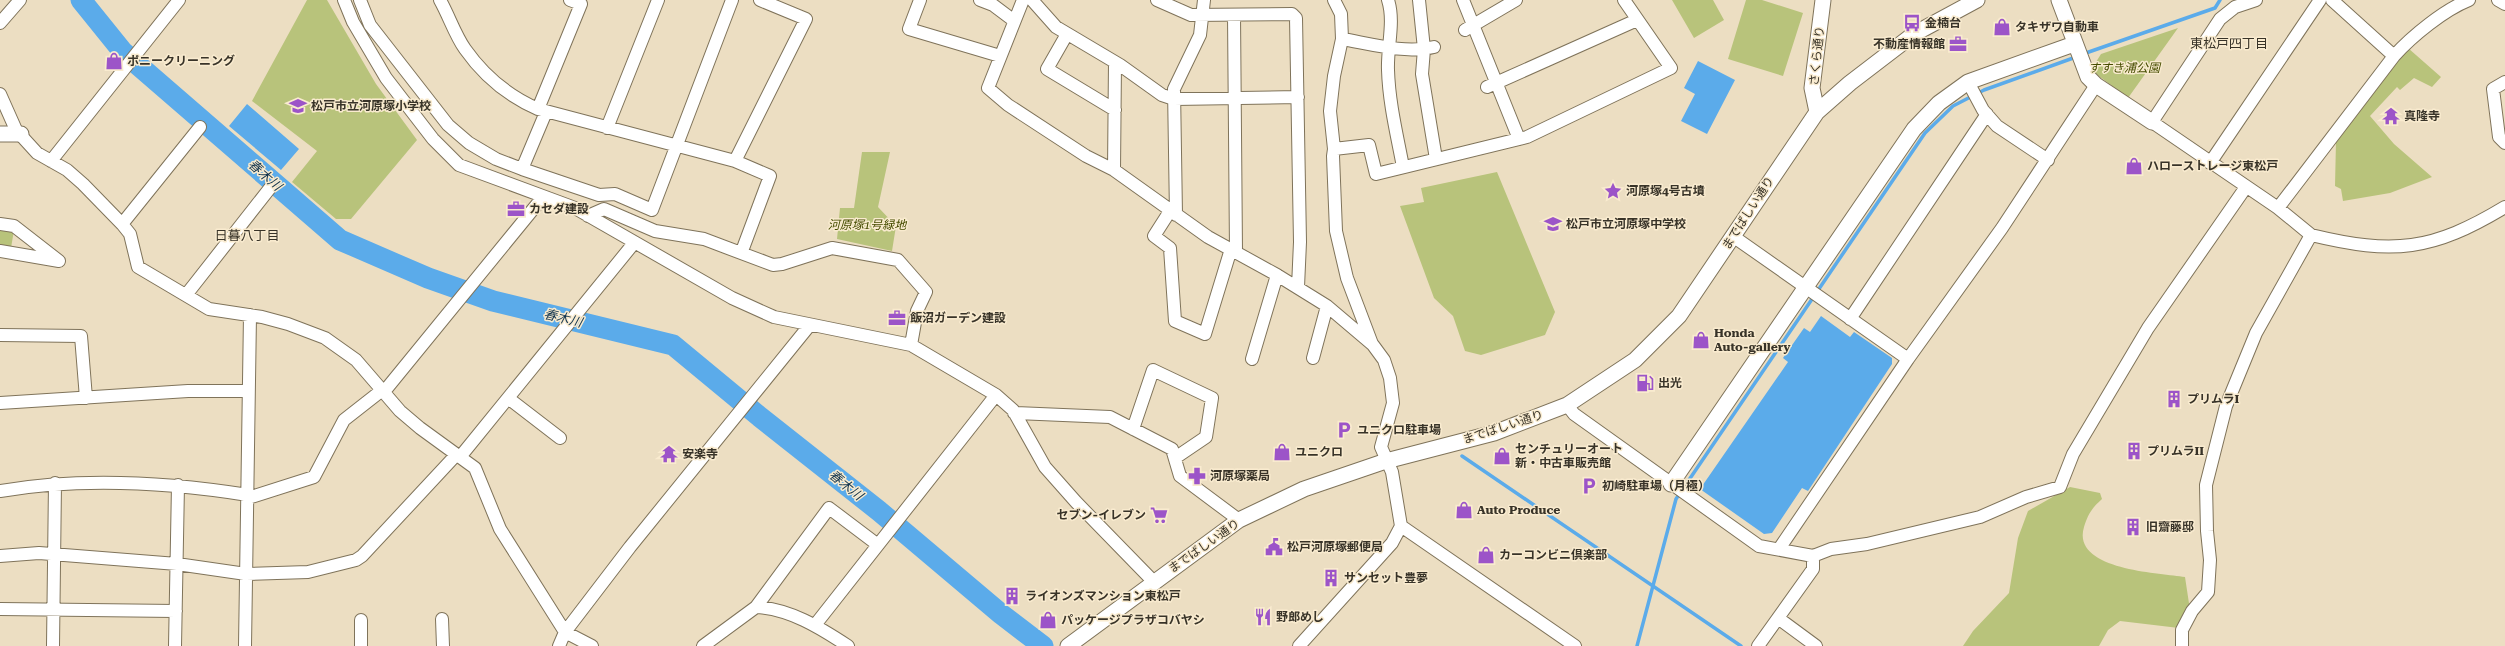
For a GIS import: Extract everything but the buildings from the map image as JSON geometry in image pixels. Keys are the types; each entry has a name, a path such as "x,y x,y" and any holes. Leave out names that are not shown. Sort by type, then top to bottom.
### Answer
{"street":[{"path":"0,24 20,0"},
{"path":"51,161 179,0"},
{"path":"344,0 353,22 386,78 433,139 459,165 588,216 732,298 774,317 810,326 911,345 996,395 1014,413 1045,467 1076,502 1154,581"},
{"path":"360,0 370,25 448,125 469,143 496,159 522,169 599,195 616,194 652,210 732,0"},
{"path":"607,128 658,0"},
{"path":"735,161 806,19 760,0"},
{"path":"920,0 909,29 1000,56"},
{"path":"980,0 993,5 1013,20"},
{"path":"1023,0 1013,20 988,88 1014,109 1086,156 1114,170 1208,237 1298,287 1327,306 1373,345 1384,360 1390,378 1393,404 1381,447 1392,472 1401,526 1392,543 1299,646"},
{"path":"1032,0 1056,27 1115,62 1162,95 1174,99 1298,97"},
{"path":"1157,0 1191,15 1292,14 1296,18 1300,242 1298,287"},
{"path":"1204,0 1200,35 1174,89 1173,213 1154,236 1170,248 1175,321 1204,334 1234,251 1234,15"},
{"path":"1334,0 1341,14 1342,39 1334,76 1330,111 1334,149 1332,156 1336,231 1347,278 1373,345"},
{"path":"1388,0 1392,11 1388,47 1388,85 1403,167"},
{"path":"1419,0 1429,48 1422,74 1431,101 1436,159"},
{"path":"1463,0 1469,27 1492,86 1519,138"},
{"path":"1469,27 1516,0"},
{"path":"1334,149 1369,145 1376,174 1519,138 1604,102 1671,68 1624,0"},
{"name":"さくら通り","path":"1817,112 1812,88 1823,0"},
{"name":"までばしい通り","path":"1072,643 1154,581 1239,520 1304,489 1386,461 1494,433 1566,405 1635,360 1679,316 1734,237 1775,172 1817,112 1850,83 1914,34 1977,0"},
{"path":"2059,0 2088,77 2096,85 2278,208 2311,235 2369,247 2423,245 2447,238 2476,225 2505,207"},
{"path":"2152,122 2220,19 2235,7 2256,0"},
{"path":"2210,163 2320,0"},
{"path":"2332,0 2394,56"},
{"path":"2278,208 2406,42 2459,4 2469,0"},
{"path":"2498,0 2505,4"},
{"path":"442,1 465,49 498,86 542,110 735,161 770,176 742,251"},
{"path":"522,169 578,1"},
{"path":"1492,86 1637,20"},
{"path":"1067,34 1046,69 1115,110"},
{"path":"1342,39 1388,47 1429,48"},
{"path":"1673,486 1813,291 1914,129 1939,103 2077,51"},
{"path":"1114,170 1115,62"},
{"path":"2505,82 2493,89 2499,137 2505,143"},
{"path":"1779,549 1908,359 2048,160 2096,85"},
{"path":"1972,90 1987,114 1997,126 2048,160"},
{"path":"0,94 16,130 37,153 83,184 130,234 138,267 209,309 250,315 288,324 326,338 356,360 382,392 420,428 478,472 500,529 565,632 592,646"},
{"path":"1850,319 1987,114"},
{"path":"122,224 200,127"},
{"path":"0,134 21,134"},
{"path":"1566,405 1574,414 1759,546 1814,556 1831,549 1867,544 1980,517 2026,497 2060,487 2073,454 2148,328 2246,187"},
{"path":"186,295 270,188"},
{"path":"0,491 54,483 178,485 248,496 314,477 344,420 382,392 543,197"},
{"path":"588,216 604,210 655,231 704,238 742,251 773,265 782,264 832,248 898,260 926,292 917,311 911,345"},
{"path":"0,224 14,226 59,261 0,250"},
{"path":"2182,646 2182,630 2192,611 2208,592 2210,560 2207,531 2206,484 2226,406 2256,333 2311,235"},
{"path":"1734,237 1908,359"},
{"path":"0,556 54,555 177,564 246,574 308,572 356,560 458,456 508,398 634,243"},
{"path":"1252,359 1277,275"},
{"path":"1313,358 1327,306"},
{"path":"245,646 250,315"},
{"path":"559,646 565,632 630,547 810,326"},
{"path":"0,335 81,336 86,398"},
{"path":"1133,429 1153,370 1212,398 1206,437 1176,458"},
{"path":"0,403 188,391 248,391"},
{"path":"815,625 996,395"},
{"path":"508,398 560,438"},
{"path":"1014,413 1110,416 1172,449 1176,458 1180,476 1239,520"},
{"path":"53,646 54,483"},
{"path":"175,646 178,485"},
{"path":"703,646 756,607 829,508 878,544"},
{"path":"1401,526 1575,646"},
{"path":"1758,646 1813,568 1814,556"},
{"path":"756,607 779,610 815,625 848,646"},
{"path":"0,609 176,611"},
{"path":"1778,618 1816,646"},
{"path":"442,619 443,646"},
{"path":"361,620 361,646"}],"green space":[{"path":"307,0 327,0 376,84 417,140 351,219 336,219 292,182 317,151 252,101"},
{"path":"1672,0 1713,0 1724,20 1694,38"},
{"path":"1746,0 1762,0 1803,13 1783,76 1728,59"},
{"name":"すすき浦公園","path":"2178,28 2128,98 2091,70 2101,54"},
{"path":"2408,48 2441,77 2432,87 2414,78 2400,90 2397,87 2370,116 2394,144 2432,177 2390,193 2343,201 2341,189 2335,186 2336,141"},
{"name":"河原塚1号緑地","path":"862,152 890,152 878,207 896,226 892,251 837,239 840,208 854,208"},
{"path":"1497,172 1555,312 1545,335 1481,355 1465,351 1453,316 1434,298 1400,206 1424,202 1421,188"},
{"path":"0,229 14,230 11,248 0,246"},
{"path":"2070,487 2100,493 2102,499 2087,518 2084,527 2084,541 2091,552 2103,561 2120,567 2156,574 2185,577 2190,610 2179,628 2120,621 2108,630 2099,646 1963,646 1973,631 2009,593 2018,538 2028,511"}],"water":[{"path":"1698,61 1735,80 1707,134 1681,121 1695,94 1684,88"},
{"path":"247,104 299,149 281,170 229,126"},
{"path":"1821,316 1850,337 1854,332 1892,358 1892,364 1808,491 1802,488 1772,533 1764,534 1700,489 1788,362 1783,358 1804,328 1810,332"}],"waterway":[{"name":"春木川","path":"81,0 123,52 340,240 428,278 493,301 673,345 760,417 879,511 1001,614 1043,646"},
{"path":"2083,54 2215,8 2220,0"},
{"path":"1637,646 1676,499 1925,133 1953,106 1984,90 2076,57"},
{"path":"1462,456 1741,646"}],"place":[{"name":"金楠台","path":"1912,23"},
{"name":"タキザワ自動車","path":"2002,27"},
{"name":"不動産情報館","path":"1958,44"},
{"name":"ポニークリーニング","path":"114,61"},
{"name":"松戸市立河原塚小学校","path":"298,106"},
{"name":"真隆寺","path":"2391,116"},
{"name":"ハローストレージ東松戸","path":"2134,166"},
{"name":"河原塚4号古墳","path":"1613,191"},
{"name":"カセダ建設","path":"516,209"},
{"name":"松戸市立河原塚中学校","path":"1553,224"},
{"name":"飯沼ガーデン建設","path":"897,318"},
{"name":"Honda Auto-gallery","path":"1701,340"},
{"name":"出光","path":"1645,383"},
{"name":"プリムラI","path":"2174,399"},
{"name":"ユニクロ駐車場","path":"1344,430"},
{"name":"プリムラII","path":"2134,451"},
{"name":"ユニクロ","path":"1282,452"},
{"name":"安楽寺","path":"669,454"},
{"name":"センチュリーオート 新・中古車販売館","path":"1502,456"},
{"name":"河原塚薬局","path":"1197,476"},
{"name":"初崎駐車場（月極）","path":"1589,486"},
{"name":"Auto Produce","path":"1464,510"},
{"name":"セブン-イレブン","path":"1159,515"},
{"name":"旧齋藤邸","path":"2133,527"},
{"name":"松戸河原塚郵便局","path":"1274,547"},
{"name":"カーコンビニ倶楽部","path":"1486,555"},
{"name":"サンセット豊夢","path":"1331,578"},
{"name":"ライオンズマンション東松戸","path":"1012,596"},
{"name":"野郎めし","path":"1263,617"},
{"name":"パッケージプラザコバヤシ","path":"1048,620"}],"district":[{"name":"東松戸四丁目","path":"2229,43"},
{"name":"日暮八丁目","path":"247,235"}]}
